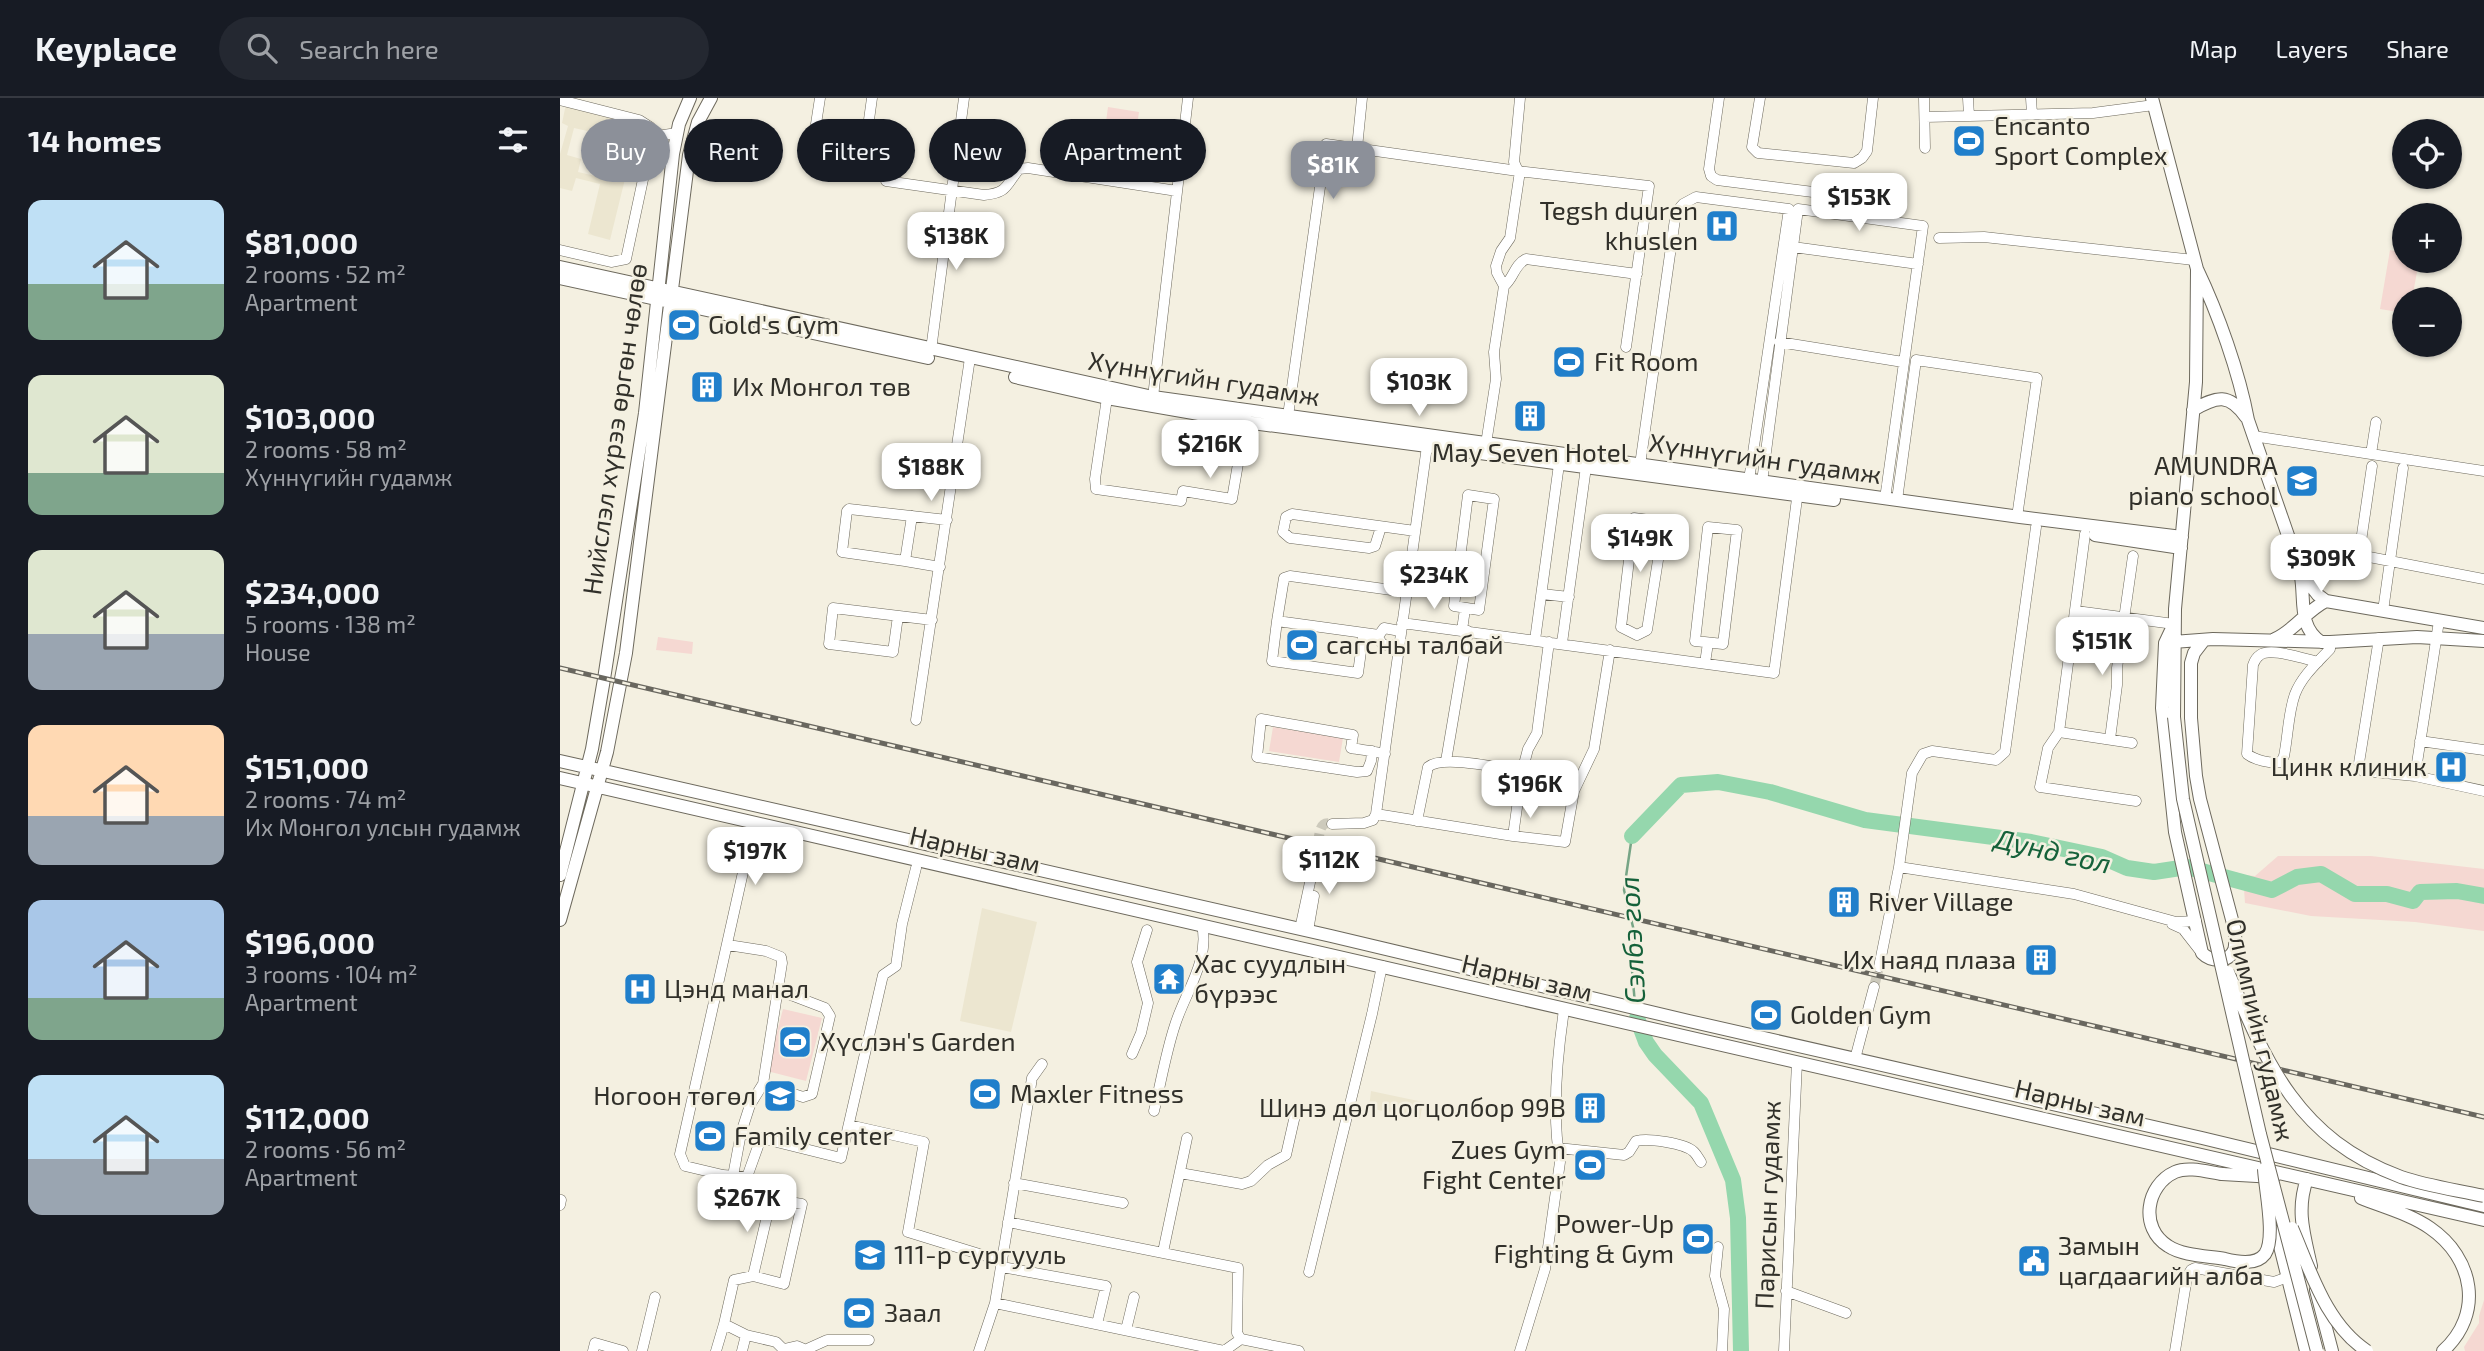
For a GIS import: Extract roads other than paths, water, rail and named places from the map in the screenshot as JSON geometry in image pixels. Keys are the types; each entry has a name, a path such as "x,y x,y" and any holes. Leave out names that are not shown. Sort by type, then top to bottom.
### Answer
{"main road":[{"name":"Нийслэл хүрээ өргөн чөлөө","path":"560,875 598,714 645,413 677,133 690,98"},
{"name":"Нийслэл хүрээ өргөн чөлөө","path":"560,920 602,771 626,653 689,155 698,122 711,98"},
{"path":"2153,101 2196,265 2244,398 2253,436 2301,573 2304,617 2313,637 2325,642"},
{"path":"2196,265 2197,358 2190,469 2174,624 2165,643 2162,708 2175,832 2202,953 2206,958 2221,960 2230,956 2234,950 2235,931 2196,776 2191,718 2191,663 2203,640"},
{"name":"Хүннүгийн гудамж","path":"560,267 657,295"},
{"name":"Хүннүгийн гудамж","path":"560,278 657,295 969,362 1246,416 1289,416 1428,441 1489,444 1586,467 1891,500 2181,543"},
{"name":"Хүннүгийн гудамж","path":"671,298 931,350 1107,398 1560,459 1640,465 2036,527 2181,543"},
{"path":"2193,410 2221,398 2236,403 2248,420"},
{"path":"2301,573 2318,596 2326,601 2484,628"},
{"path":"2272,640 2289,633 2313,608 2326,601"},
{"name":"Олимпийн гудамж","path":"2174,624 2175,717 2183,799 2260,1134 2317,1351"},
{"path":"2173,642 2325,642 2436,637 2484,641"},
{"name":"Нарны зам","path":"560,761 1380,947 2484,1206"},
{"name":"Нарны зам","path":"560,778 1603,1019 2199,1153 2260,1172 2303,1178 2484,1220"},
{"path":"962,870 960,862 965,854"},
{"path":"2214,937 2253,1032 2274,1073 2311,1120 2336,1142 2402,1177 2484,1196"},
{"path":"1379,966 1376,954 1380,947"},
{"path":"1976,1102 1983,1096 1980,1087"},
{"path":"1995,1107 1990,1097 1996,1090"},
{"path":"2260,1134 2269,1243 2264,1255 2242,1263 2167,1246 2157,1235 2150,1218 2149,1203 2154,1191 2162,1180 2177,1171 2222,1174 2260,1172 2288,1277 2306,1351"},
{"path":"2199,1153 2203,1138"},
{"path":"2303,1178 2300,1213 2316,1292 2332,1351"},
{"path":"2321,1182 2417,1220 2439,1234 2454,1251 2465,1268 2471,1300 2461,1332 2443,1351"},
{"path":"2277,1195 2321,1297 2344,1331 2367,1351"},
{"path":"2293,1298 2305,1305 2311,1302 2316,1292"},
{"path":"2300,1325 2303,1317 2324,1319"}],"street":[{"path":"820,98 816,124 868,127 872,98"},
{"path":"931,350 964,98"},
{"path":"1153,397 1188,98"},
{"path":"1357,148 1362,98"},
{"path":"1489,444 1501,380 1494,352 1503,286 1496,266 1501,251 1510,238 1519,171 1514,162 1520,98"},
{"path":"1719,98 1709,169 1711,176 1717,180 1869,199"},
{"path":"1760,98 1752,147 1758,153 1854,163 1863,158 1867,151 1874,98"},
{"path":"1924,98 1925,148"},
{"path":"1968,98 1969,116"},
{"path":"2031,98 2032,114"},
{"path":"560,100 635,119"},
{"path":"1925,117 2093,113 2153,101"},
{"path":"670,134 677,133"},
{"path":"1289,416 1326,144 1649,186 1626,347"},
{"path":"893,182 984,195 998,194 1007,187 1019,169 1028,169 1178,191"},
{"path":"560,250 611,262 625,259 642,182"},
{"path":"1640,465 1678,208 1696,197 1788,209 1755,481"},
{"path":"1755,481 1798,209 1923,226 1903,362 1891,500"},
{"path":"1939,238 1984,237 2196,265"},
{"path":"1793,247 1918,264"},
{"path":"1503,286 1510,280 1520,262 1526,259 1637,274"},
{"path":"1779,342 1903,362"},
{"path":"1891,500 1916,360 2037,378 2017,517"},
{"path":"916,720 969,362"},
{"path":"1107,398 1096,489 1181,501 1183,491 1232,499 1246,416"},
{"path":"2371,454 2376,422"},
{"path":"2253,436 2484,471"},
{"path":"1332,824 1364,823 1373,820 1376,814 1428,441"},
{"path":"1535,640 1560,459"},
{"path":"2359,555 2372,466"},
{"path":"1562,643 1586,467"},
{"path":"2383,611 2403,468"},
{"path":"1277,621 1380,635 1384,628 1401,627 1465,631 1774,673 1798,491"},
{"path":"1468,495 1494,499 1479,610 1465,609 1454,606 1468,495"},
{"path":"940,567 842,552 841,549 849,509 947,520"},
{"path":"1381,527 1375,546 1369,548 1290,538 1283,532 1286,517 1292,514 1415,531"},
{"path":"905,561 912,516"},
{"path":"1634,518 1664,522 1647,630 1637,635 1621,627 1634,518"},
{"path":"1708,527 1737,530 1723,645 1708,643 1695,641 1708,527"},
{"path":"1879,967 1899,867 1912,772 1923,754 1932,751 1996,760 2005,752 2036,527"},
{"path":"2085,534 2059,732 2048,748 2040,787 2136,801"},
{"path":"2338,551 2484,579"},
{"path":"2110,739 2133,556"},
{"path":"1398,645 1384,645 1379,639 1363,637 1358,673 1272,661 1284,578 1290,576 1406,592"},
{"path":"1542,594 1569,597"},
{"path":"898,617 893,652 829,644 833,608 932,620"},
{"path":"1446,761 1465,631 1465,609"},
{"path":"2076,611 2174,624"},
{"path":"2415,776 2439,621"},
{"path":"1636,654 1637,635"},
{"path":"2379,638 2359,763 2363,771 2415,776 2484,790"},
{"path":"1513,836 1522,772 1528,749 1537,733 1549,642"},
{"path":"2318,662 2280,653 2265,652 2258,656 2253,665 2246,754 2250,757 2274,764 2281,762 2295,695 2306,674 2318,662 2330,649 2325,642"},
{"path":"1705,663 1708,643"},
{"path":"1376,814 1565,842 1574,791 1594,750 1610,650"},
{"path":"1372,751 1367,771 1357,772 1257,757 1261,719 1353,734 1351,748 1372,751 1385,754"},
{"path":"2059,732 2132,743"},
{"path":"2420,741 2484,750"},
{"path":"1417,821 1428,767 1431,764 1446,761 1522,772"},
{"path":"716,1351 734,1280 753,1276 784,1284 802,1204 771,1199 747,1177 685,1166 680,1154 754,823"},
{"path":"1899,867 2074,894 2181,923 2194,917"},
{"path":"741,1133 841,1158 883,975 896,966 902,924 916,868"},
{"path":"1304,930 1315,874"},
{"path":"2165,920 2183,929 2202,953"},
{"path":"1154,1111 1175,1024 1201,956 1204,935 1202,925"},
{"path":"1132,1054 1141,1033 1148,1003 1137,962 1147,930"},
{"path":"728,945 766,951 781,957 763,1084 750,1105 741,1133 733,1176"},
{"path":"1309,1272 1370,1026 1379,966"},
{"path":"1855,1059 1874,987"},
{"path":"763,1084 803,1097 812,1094 830,1016 825,1008 778,990"},
{"path":"1520,1351 1545,1269 1560,1162 1557,1103 1564,1010"},
{"name":"Парисын гудамж","path":"1784,1351 1797,1062"},
{"path":"979,1351 995,1303 1032,1078 1042,1064"},
{"path":"1180,1173 1238,1184 1251,1181 1269,1165 1286,1155 1296,1111"},
{"path":"849,1125 925,1142 908,1232 1002,1264 1106,1286 1097,1324"},
{"path":"747,1177 761,1138"},
{"path":"1163,1252 1187,1138"},
{"path":"1558,1148 1624,1155 1636,1140 1646,1138 1687,1147 1695,1152 1701,1162"},
{"path":"1014,1183 1123,1203"},
{"path":"753,1276 771,1199"},
{"path":"1008,1222 1238,1268 1237,1333 1241,1339 1299,1351"},
{"path":"1718,1247 1715,1276 1724,1309 1722,1351"},
{"path":"2175,1351 2190,1270 2195,1268 2274,1282 2288,1277"},
{"path":"1786,1292 1846,1313"},
{"path":"642,1351 655,1297"},
{"path":"1126,1330 1134,1297"},
{"path":"995,1303 1224,1351 1241,1339"},
{"path":"724,1324 746,1335 776,1342 784,1350 797,1346 808,1350 827,1340 869,1340"},
{"path":"742,1351 746,1335"},
{"path":"593,1351 595,1343 623,1351"}],"waterway":[{"name":"Дунд гол","path":"1632,836 1681,785 1718,782 1770,792 1865,820 2031,842 2102,857 2127,868 2154,872 2187,867 2272,890 2297,877 2321,874 2355,894 2387,894 2413,901 2420,892 2457,891 2484,896"},
{"name":"Сэлбэ гол","path":"1632,836 1624,890 1634,931 1631,959 1635,1004"},
{"name":"Сэлбэ гол","path":"1637,1018 1646,1042 1655,1055 1701,1103 1733,1180 1738,1218 1741,1351"}],"tunnel":[{"path":"1312,873 1321,829 1326,823 1332,824"},
{"path":"1874,987 1879,967"}],"railway":[{"path":"560,668 2484,1117"}],"place":[{"name":"Encanto Sport Complex","path":"1969,141"},
{"name":"Tegsh duuren khuslen","path":"1722,226"},
{"name":"Gold's Gym","path":"684,325"},
{"name":"Fit Room","path":"1569,362"},
{"name":"Их Монгол төв","path":"707,387"},
{"name":"May Seven Hotel","path":"1530,416"},
{"name":"AMUNDRA piano school","path":"2302,481"},
{"name":"сагсны талбай","path":"1302,645"},
{"name":"Цинк клиник","path":"2451,767"},
{"name":"River Village","path":"1844,902"},
{"name":"Их наяд плаза","path":"2041,960"},
{"name":"Хас суудлын бүрээс","path":"1169,979"},
{"name":"Цэнд манал","path":"640,989"},
{"name":"Golden Gym","path":"1766,1015"},
{"name":"Хүслэн's Garden","path":"795,1042"},
{"name":"Maxler Fitness","path":"985,1094"},
{"name":"Ногоон төгөл","path":"780,1096"},
{"name":"Шинэ дөл цогцолбор 99В","path":"1590,1108"},
{"name":"Family center","path":"710,1136"},
{"name":"Zues Gym Fight Center","path":"1590,1165"},
{"name":"Power-Up Fighting & Gym","path":"1698,1239"},
{"name":"111-р сургууль","path":"870,1255"},
{"name":"Замын цагдаагийн алба","path":"2034,1261"},
{"name":"Заал","path":"859,1313"}]}
